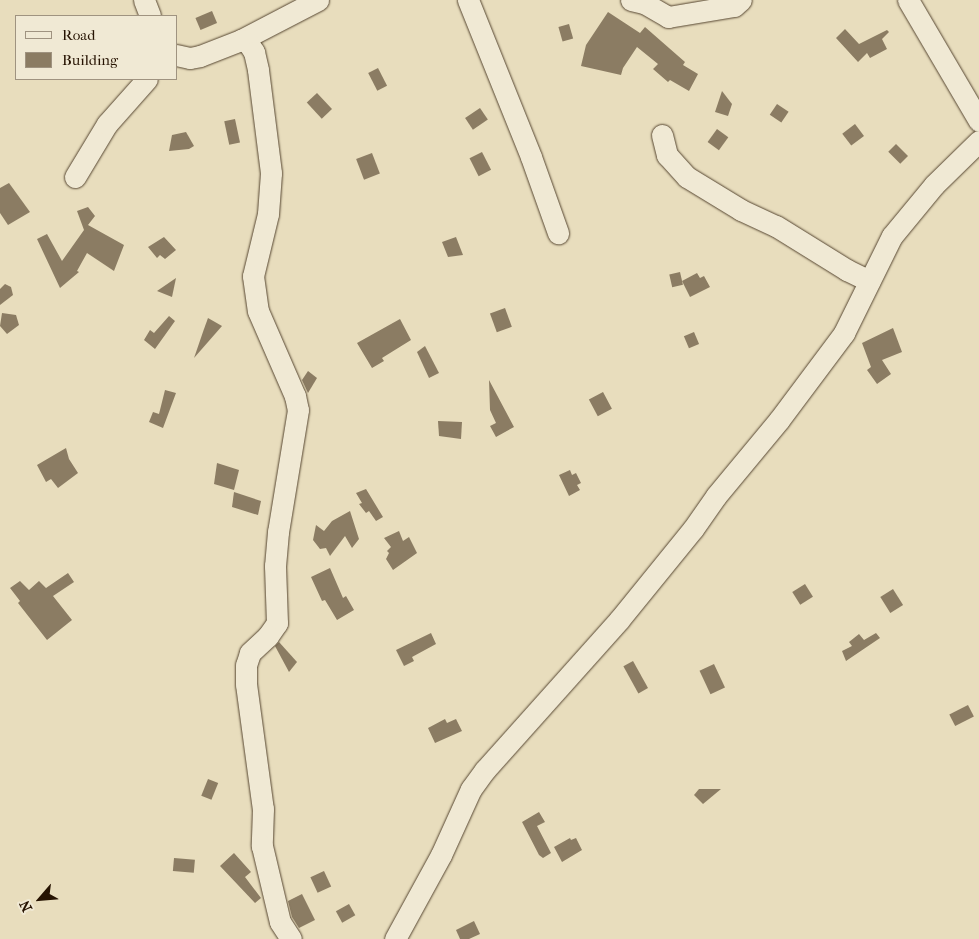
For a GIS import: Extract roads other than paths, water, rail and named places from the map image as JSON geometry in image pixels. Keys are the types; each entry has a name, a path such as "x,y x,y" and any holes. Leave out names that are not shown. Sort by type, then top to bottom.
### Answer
{"street":[{"path":"144,0 150,15"},
{"path":"178,55 190,58 200,56 241,40 318,0"},
{"path":"468,0 531,157 558,233"},
{"path":"631,0 644,3 668,17 734,6 741,0"},
{"path":"908,0 979,121"},
{"path":"241,40 248,43 256,59 271,173 268,214 253,276 258,311 297,404 297,418 278,532 275,566 277,623 268,636 250,653 246,665 246,684 263,810 262,846 280,922 291,939"},
{"path":"75,177 107,124 146,80"},
{"path":"662,135 667,155 687,177 740,210 776,226 846,270 870,281"},
{"path":"395,939 442,855 471,789 484,770 619,620 820,368 844,333 892,236 934,184 979,141"}]}
